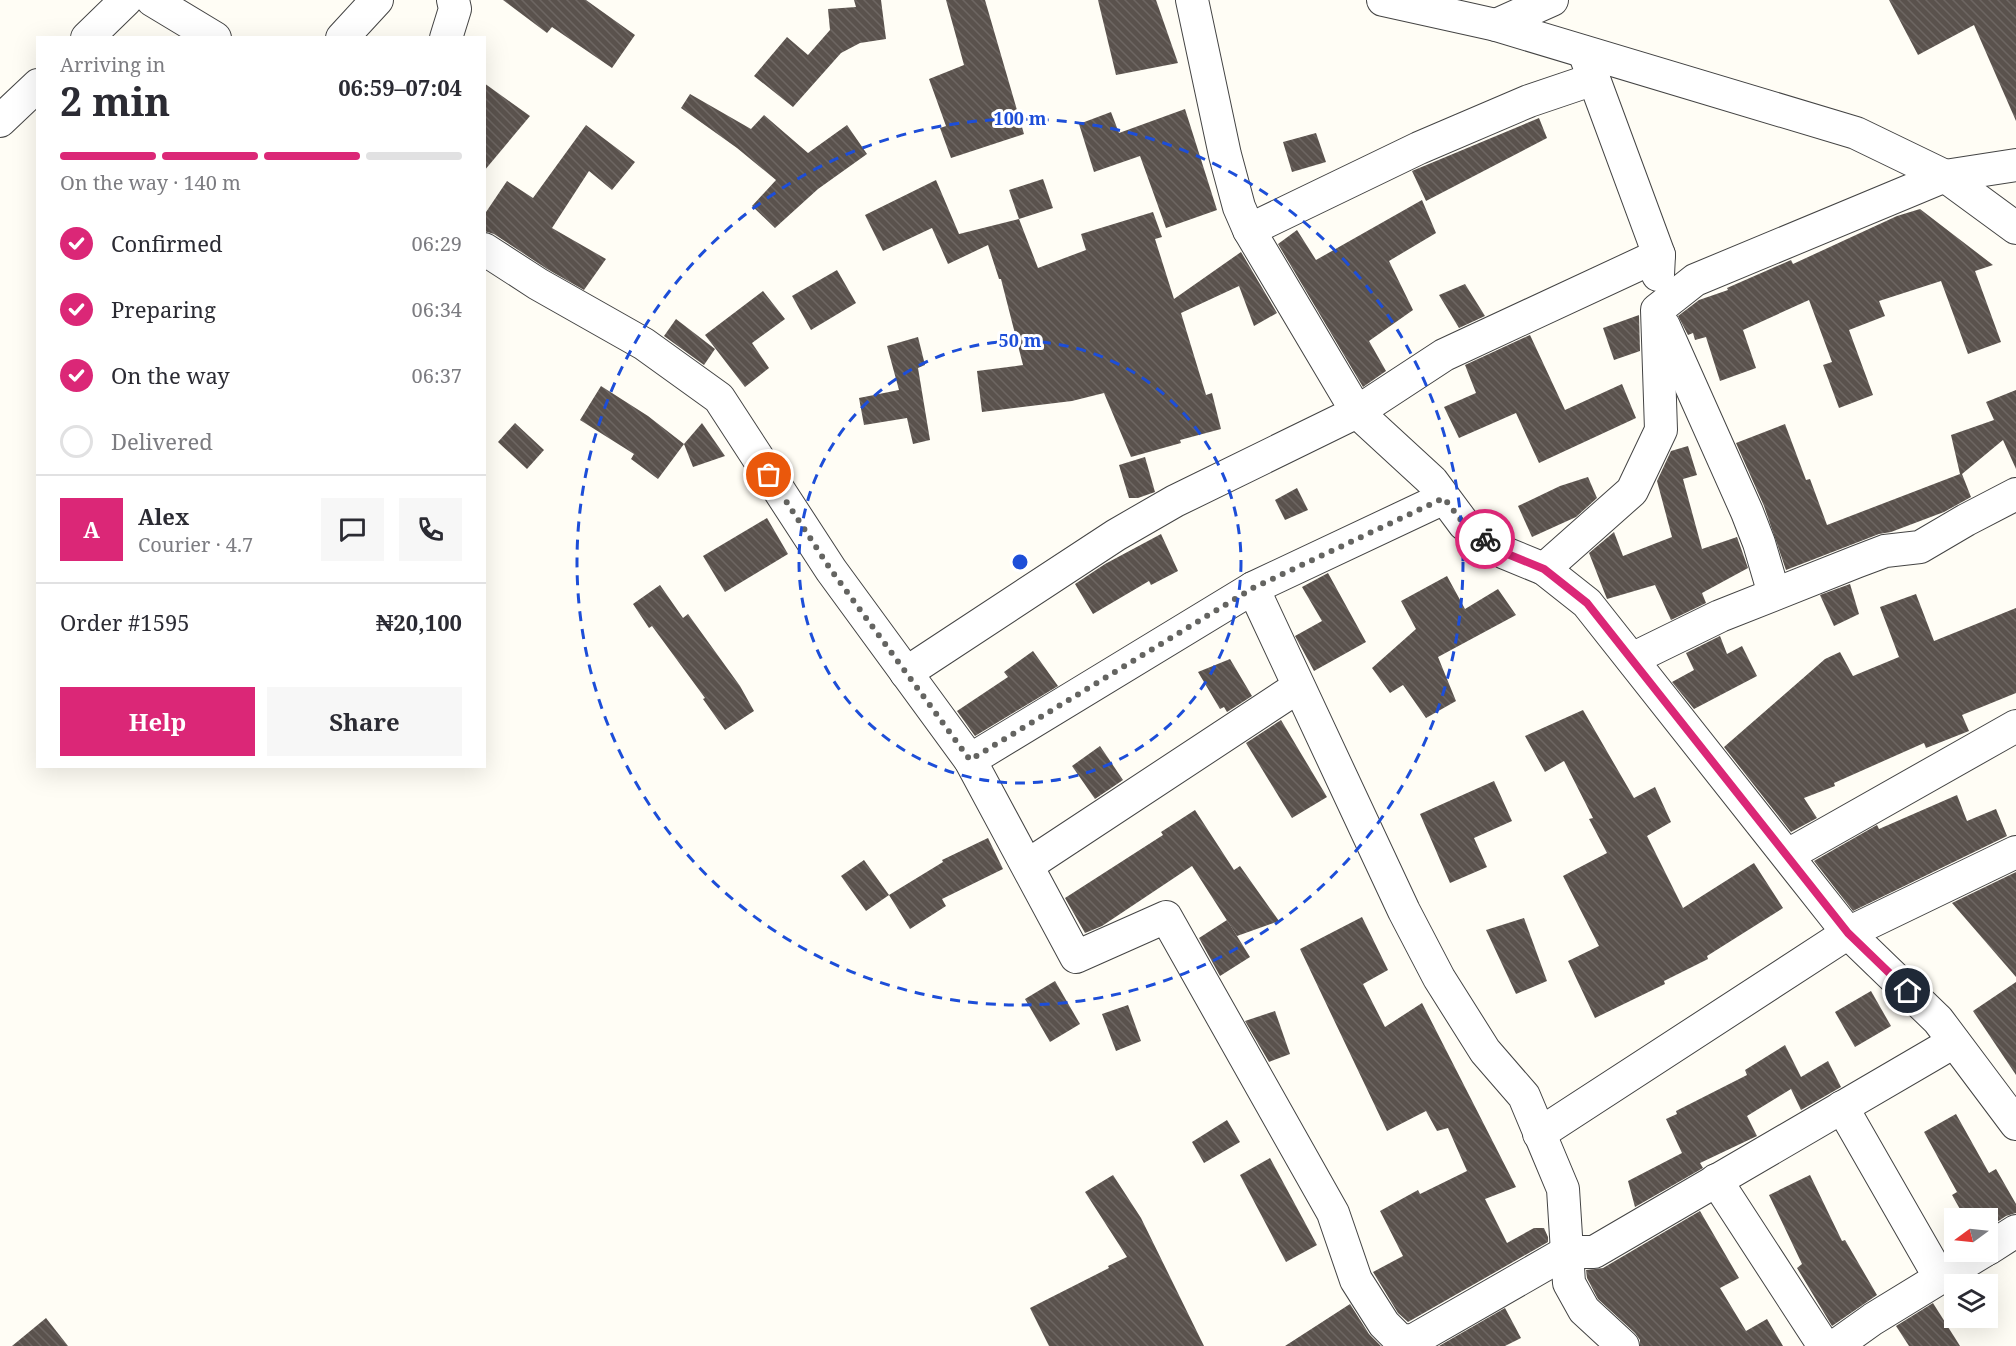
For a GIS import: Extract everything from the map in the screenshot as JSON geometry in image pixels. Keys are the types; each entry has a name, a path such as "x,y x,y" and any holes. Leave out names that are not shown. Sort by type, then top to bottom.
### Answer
{"street":[{"path":"89,36 126,0"},
{"path":"152,0 212,36"},
{"path":"344,36 377,0"},
{"path":"447,36 455,9 453,0"},
{"path":"1192,0 1225,155 1239,207 1249,230 1357,412 1432,481 1464,524 1505,553 1544,569 1587,603 1848,933 1938,1020 2016,1124"},
{"path":"1383,0 1496,25 1589,66 1856,133 1945,176 2016,228"},
{"path":"1496,25 1552,0"},
{"path":"1249,230 1419,148 1529,101 1589,66"},
{"path":"1544,569 1632,491 1661,430 1657,310 1659,255 1589,66"},
{"path":"0,120 36,87"},
{"path":"1657,310 1695,280 1945,176 2016,165"},
{"path":"486,250 538,284 644,344 718,398 831,570 970,760 1076,957 1166,917 1333,1213 1356,1280 1384,1324 1399,1339 1412,1341 1566,1252 1594,1252 1954,1042"},
{"path":"906,673 1116,535 1204,486 1357,412 1444,355 1659,255"},
{"path":"1657,310 1747,512 1774,594"},
{"path":"1632,659 1720,616 1774,594 1886,551 1920,547 2016,494"},
{"path":"970,760 1253,588 1444,498"},
{"path":"1253,588 1404,911 1439,978 1485,1051 1524,1096 1563,1189 1569,1283 1584,1310 1611,1342"},
{"path":"1028,865 1299,687"},
{"path":"1788,855 2016,726"},
{"path":"1539,1134 1848,933 2016,852"},
{"path":"1842,1107 1940,1278"},
{"path":"1716,1180 1824,1346"},
{"path":"1998,1243 2016,1231"},
{"path":"1835,1346 1873,1319 1966,1262"}],"building":[{"path":"503,0 586,0 635,35 612,68 552,27 547,33"},
{"path":"854,0 881,0 886,39 860,43 841,53 793,107 754,76 787,37 808,55 830,30 828,9 856,7"},
{"path":"946,0 985,0 1024,134 951,158 940,128 946,126 929,79 964,65"},
{"path":"1098,0 1156,0 1178,63 1116,75"},
{"path":"1889,0 2016,0 2016,121 1974,25 1918,55"},
{"path":"486,84 530,116 486,169"},
{"path":"690,94 751,129 764,115 808,153 847,125 867,154 818,189 775,228 752,206 776,180 737,148 681,108"},
{"path":"1185,109 1217,210 1166,228 1140,156 1094,172 1079,124 1111,112 1119,133"},
{"path":"1539,118 1547,138 1426,201 1412,171"},
{"path":"586,125 635,162 612,190 589,171 552,228 606,259 584,290 494,234 486,232 486,212 507,181 533,198"},
{"path":"1316,133 1326,162 1292,172 1283,142"},
{"path":"1043,179 1053,208 1019,219 1009,190"},
{"path":"936,180 959,234 1019,219 1038,268 1086,250 1081,234 1153,212 1162,237 1155,239 1174,299 1241,252 1277,313 1254,326 1239,286 1181,313 1206,395 1212,393 1221,429 1131,457 1104,393 1072,401 982,412 977,371 1023,365 1001,279 999,279 988,245 948,264 932,228 883,251 865,215"},
{"path":"1422,200 1436,233 1389,261 1413,310 1369,341 1386,371 1363,387 1278,244 1297,230 1316,260"},
{"path":"1920,209 1993,265 1975,271 2001,342 1968,354 1941,281 1879,301 1885,316 1849,330 1873,395 1839,408 1823,365 1832,362 1809,300 1743,330 1756,368 1720,381 1706,337 1695,340 1693,333 1688,335 1678,316 1699,300 1728,290 1727,288 1791,260 1793,264 1897,216"},
{"path":"837,270 856,303 811,330 792,296"},
{"path":"1465,284 1485,316 1459,328 1439,295"},
{"path":"763,291 785,319 752,343 769,368 745,387 705,335"},
{"path":"1639,315 1640,351 1614,360 1603,328"},
{"path":"676,319 715,349 704,365 664,336"},
{"path":"1530,335 1565,410 1622,384 1636,418 1539,463 1516,413 1459,438 1444,407 1476,393 1465,365"},
{"path":"918,337 925,365 918,368 930,440 913,444 907,418 864,425 859,398 899,390 887,346"},
{"path":"601,386 648,416 684,444 658,479 631,459 634,454 580,420"},
{"path":"2016,390 2016,469 2003,440 1962,474 1971,497 1944,512 1786,570 1764,506 1736,443 1785,424 1806,480 1810,479 1827,525 1960,474 1951,435 1994,420 1986,402"},
{"path":"515,423 544,450 527,469 498,442"},
{"path":"702,423 725,456 693,467 684,444"},
{"path":"1688,446 1697,475 1683,479 1702,549 1737,537 1748,568 1702,593 1706,603 1671,620 1655,585 1607,599 1589,553 1614,532 1623,556 1672,537 1657,481 1671,451"},
{"path":"1145,457 1155,492 1138,498 1129,498 1119,465"},
{"path":"1588,477 1597,498 1576,517 1532,537 1518,506 1560,486"},
{"path":"1297,488 1308,510 1285,520 1275,500"},
{"path":"767,518 788,554 725,592 703,556"},
{"path":"1161,534 1178,571 1151,585 1149,581 1093,614 1075,584 1105,564"},
{"path":"1328,573 1366,642 1314,671 1295,636 1322,621 1302,587"},
{"path":"1447,576 1465,609 1498,589 1516,615 1438,657 1456,701 1426,718 1403,685 1390,693 1372,668 1416,629 1401,601"},
{"path":"1850,584 1859,614 1834,626 1820,595"},
{"path":"660,585 683,618 688,614 740,686 754,711 725,730 703,699 705,698 652,626 649,628 633,604"},
{"path":"1916,594 1934,641 2016,608 2016,693 1962,715 1969,731 1926,748 1924,743 1834,783 1835,786 1804,798 1817,818 1791,832 1724,747 1825,659 1840,652 1853,676 1899,657 1880,607"},
{"path":"1720,636 1727,654 1742,646 1757,676 1694,709 1672,682 1694,670 1686,653"},
{"path":"1033,651 1058,686 975,736 957,711 1008,677 1004,672"},
{"path":"1230,659 1252,696 1227,712 1224,707 1220,709 1198,672"},
{"path":"1583,710 1634,798 1655,787 1671,822 1647,836 1683,908 1754,863 1783,908 1707,956 1708,959 1664,981 1665,984 1595,1018 1568,961 1599,946 1563,876 1607,853 1589,819 1593,818 1564,761 1545,772 1525,736"},
{"path":"1281,720 1327,797 1292,818 1246,743"},
{"path":"1100,746 1123,780 1095,799 1072,766"},
{"path":"1494,781 1512,821 1474,838 1487,867 1450,883 1420,814"},
{"path":"1957,795 1967,821 1996,809 2007,836 1853,911 1814,861 1877,825 1879,829"},
{"path":"1195,810 1234,870 1240,866 1279,921 1237,936 1192,866 1102,926 1085,933 1065,898 1163,835 1161,832"},
{"path":"988,838 1003,869 942,899 946,906 910,929 889,895 943,862 942,860"},
{"path":"864,860 889,895 866,911 841,876"},
{"path":"2016,872 2016,977 1952,903"},
{"path":"1362,917 1388,970 1363,984 1385,1027 1422,1003 1516,1187 1485,1199 1507,1243 1534,1228 1544,1228 1548,1237 1548,1242 1408,1322 1398,1313 1373,1272 1403,1256 1380,1211 1418,1190 1420,1194 1467,1171 1448,1128 1437,1131 1426,1111 1387,1131 1300,949"},
{"path":"1524,918 1547,981 1516,994 1486,930"},
{"path":"1227,920 1250,957 1220,976 1199,938"},
{"path":"1055,981 1080,1024 1050,1042 1025,999"},
{"path":"2016,982 2016,1075 1973,1011"},
{"path":"1871,991 1891,1026 1855,1047 1835,1012"},
{"path":"1128,1005 1141,1041 1116,1051 1102,1014"},
{"path":"1275,1011 1290,1054 1269,1062 1245,1021"},
{"path":"1785,1045 1801,1077 1828,1061 1841,1087 1801,1110 1791,1089 1747,1116 1757,1136 1700,1163 1703,1168 1635,1207 1628,1181 1682,1153 1666,1119 1677,1114 1676,1111 1747,1075 1745,1070"},
{"path":"1956,1114 1989,1173 1996,1169 2016,1204 2016,1213 1998,1221 1998,1208 1959,1208 1952,1195 1957,1192 1924,1132"},
{"path":"1227,1120 1240,1142 1204,1163 1192,1142"},
{"path":"1270,1158 1317,1245 1286,1262 1240,1175"},
{"path":"1113,1175 1141,1218 1204,1346 1049,1346 1030,1308 1127,1257 1085,1192"},
{"path":"1810,1175 1842,1241 1845,1240 1877,1295 1832,1326 1797,1268 1802,1264 1769,1195"},
{"path":"1700,1211 1739,1278 1720,1288 1746,1331 1767,1319 1783,1346 1640,1346 1640,1340 1635,1333 1598,1299 1587,1278 1586,1270 1603,1268"},
{"path":"1933,1303 1944,1321 1944,1328 1949,1328 1960,1346 1909,1346 1896,1326"},
{"path":"1350,1304 1369,1334 1381,1346 1285,1346"},
{"path":"1505,1308 1521,1338 1505,1346 1439,1346"},
{"path":"46,1318 68,1346 12,1346"}],"way so far":[{"path":"769,475 831,570 970,760 1253,588 1444,498 1464,524 1485,539"}],"route":[{"path":"1485,539 1505,553 1544,569 1587,603 1848,933 1908,991"}]}
